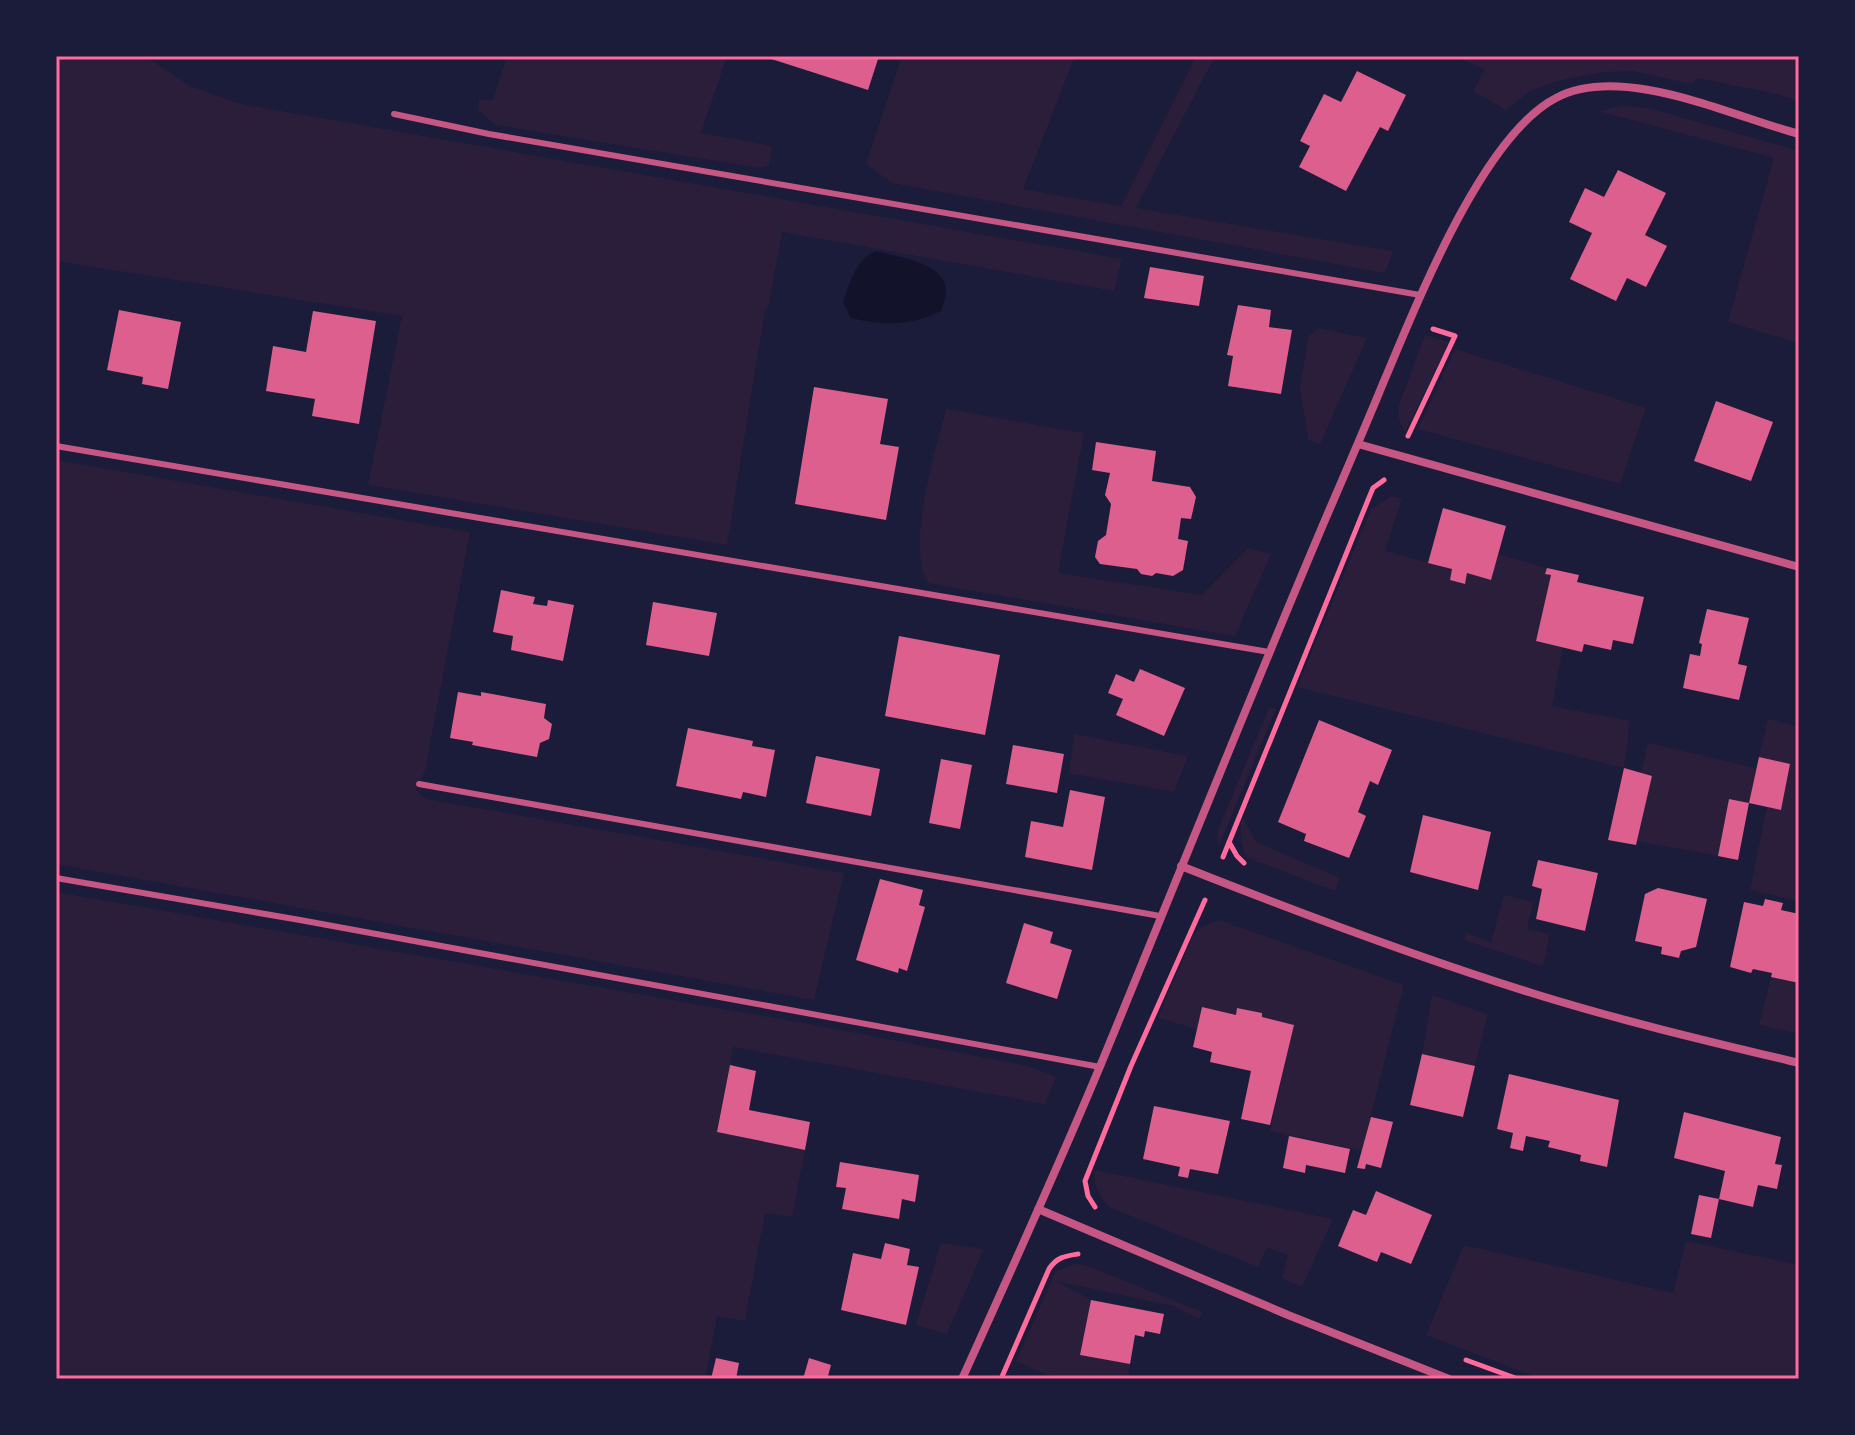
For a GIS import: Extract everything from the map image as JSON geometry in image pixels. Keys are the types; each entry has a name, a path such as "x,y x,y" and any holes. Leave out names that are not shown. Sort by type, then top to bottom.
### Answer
{"street":[{"path":"962,1379 1100,1067 1269,652 1420,295 1474,192 1502,149 1528,119 1555,98 1587,87 1614,85 1641,89 1799,134"},
{"path":"1358,444 1799,567"},
{"path":"1181,866 1537,995 1799,1063"},
{"path":"1038,1209 1449,1379"}],"lane":[{"path":"394,114 489,134 1420,295"},
{"path":"56,446 1269,652"},
{"path":"419,784 1160,916"},
{"path":"56,878 1100,1067"}],"path":[{"path":"1103,1213 1088,1196 1085,1181 1131,1066 1214,879 1373,488 1384,480"},
{"path":"1229,841 1237,856 1246,864"},
{"path":"1001,1379 1055,1260 1079,1254 1091,1258"},
{"path":"1464,1359 1518,1379"}],"shaded area":[{"path":"56,56 145,56 190,86 241,104 1122,259 1114,291 782,232 769,304 765,310 727,545 368,485 402,316 56,261"},
{"path":"507,56 727,56 701,133 772,146 769,166 760,168 496,125 479,111 479,99 493,100"},
{"path":"902,56 1075,56 1023,189 1121,206 1196,56 1215,56 1136,208 1393,251 1385,273 892,183 866,164"},
{"path":"1456,56 1799,56 1799,102 1777,94 1697,78 1692,84 1633,71 1604,72 1557,81 1530,91 1506,110 1473,91 1485,70"},
{"path":"1623,106 1652,109 1799,151 1799,343 1728,322 1774,158 1598,111"},
{"path":"877,251 920,263 938,274 946,292 941,311 918,320 897,323 851,318 843,302 848,287 859,265"},
{"path":"1318,328 1367,338 1320,444 1308,440 1300,389 1308,337"},
{"path":"1425,335 1449,342 1405,433 1399,419 1399,405"},
{"path":"1455,349 1646,408 1620,484 1418,429"},
{"path":"946,409 1084,433 1058,573 1202,595 1248,548 1271,554 1235,636 928,583 922,567 921,523"},
{"path":"56,460 470,532 425,771 416,790 426,799 844,873 814,1000 56,864"},
{"path":"1392,496 1402,499 1385,551 1452,569 1450,580 1464,584 1467,573 1491,579 1498,554 1547,568 1545,573 1551,575 1536,641 1563,647 1552,706 1630,721 1624,768 1297,687 1371,509"},
{"path":"1269,708 1276,709 1219,846 1219,827"},
{"path":"1768,719 1799,727 1799,901 1750,890 1767,807 1781,810 1790,765 1759,757"},
{"path":"1074,734 1188,756 1174,792 1069,773"},
{"path":"1648,743 1756,768 1749,803 1729,800 1718,856 1637,841 1652,776 1641,773"},
{"path":"1243,818 1256,842 1340,878 1335,891 1248,858 1241,839"},
{"path":"56,892 809,1024 1028,1066 1056,1077 1045,1104 733,1047 717,1132 805,1150 792,1217 765,1213 745,1321 717,1316 705,1379 56,1379"},
{"path":"1504,895 1533,902 1527,929 1550,934 1543,966 1464,940 1466,932 1491,943"},
{"path":"1219,920 1404,985 1362,1151 1270,1131 1293,1025 1238,1008 1236,1015 1202,1007 1197,1029 1158,1018 1192,938 1199,928"},
{"path":"1771,977 1799,983 1799,1034 1759,1025"},
{"path":"1432,995 1488,1014 1475,1066 1422,1054"},
{"path":"1094,1170 1333,1219 1302,1287 1282,1278 1288,1255 1267,1248 1258,1267 1111,1208 1098,1191"},
{"path":"1686,1241 1799,1265 1799,1379 1541,1379 1426,1335 1464,1245 1673,1293"},
{"path":"941,1243 984,1249 947,1334 916,1325"},
{"path":"1074,1264 1085,1265 1202,1312 1199,1319 1173,1306 1056,1281 1091,1300 1080,1355 1130,1364 1128,1379 1057,1379 1016,1361 1056,1271"}],"building":[{"path":"762,56 879,56 868,90"},
{"path":"1357,71 1406,95 1388,131 1380,127 1346,191 1299,167 1310,146 1300,141 1324,94 1341,102"},
{"path":"1618,170 1666,193 1645,235 1667,246 1646,287 1627,278 1616,301 1570,279 1592,233 1569,222 1585,188 1604,197"},
{"path":"1150,267 1204,276 1199,306 1144,298"},
{"path":"1238,305 1271,310 1269,327 1292,330 1281,394 1228,386 1233,356 1227,355"},
{"path":"119,310 181,322 168,389 142,384 143,377 107,370"},
{"path":"313,311 376,321 359,424 312,416 315,399 266,391 273,346 306,352"},
{"path":"814,387 888,399 880,444 899,447 886,520 795,504"},
{"path":"1716,401 1773,422 1751,481 1694,461"},
{"path":"1096,442 1156,451 1152,481 1190,487 1196,497 1191,519 1181,518 1178,539 1188,541 1183,570 1173,576 1156,573 1152,576 1141,574 1137,569 1100,564 1095,557 1098,541 1106,535 1111,504 1105,495 1110,473 1092,470"},
{"path":"1443,508 1506,526 1491,580 1467,573 1465,584 1450,580 1452,569 1428,563"},
{"path":"1547,568 1579,575 1577,582 1644,597 1633,644 1613,640 1611,650 1584,644 1582,652 1536,641 1551,575 1545,574"},
{"path":"501,590 535,597 533,604 547,606 548,600 574,605 563,661 511,650 513,636 493,632"},
{"path":"653,602 717,613 709,656 646,645"},
{"path":"1707,609 1749,618 1738,664 1747,666 1739,700 1683,688 1690,654 1700,656 1702,644 1699,643"},
{"path":"899,636 1000,655 985,735 885,716"},
{"path":"1140,669 1185,688 1164,736 1116,715 1123,699 1108,693 1116,674 1134,682"},
{"path":"458,692 481,696 481,692 546,704 544,718 552,724 549,739 540,743 537,757 450,738"},
{"path":"1319,720 1392,750 1378,785 1370,781 1358,812 1366,816 1349,858 1304,841 1306,834 1278,822"},
{"path":"688,728 753,741 752,746 775,750 766,797 743,792 741,799 676,786"},
{"path":"1013,745 1064,754 1057,793 1006,784"},
{"path":"816,756 880,769 871,816 806,803"},
{"path":"1759,757 1790,764 1781,810 1749,803"},
{"path":"941,759 972,765 960,829 929,823"},
{"path":"1624,768 1652,776 1636,845 1608,840"},
{"path":"1070,790 1105,797 1092,870 1025,857 1031,821 1063,827"},
{"path":"1729,799 1749,803 1738,860 1718,856"},
{"path":"1423,815 1491,832 1478,890 1410,872"},
{"path":"1538,860 1598,873 1585,931 1536,919 1542,889 1532,886"},
{"path":"880,879 923,890 919,905 925,907 907,971 899,968 898,973 856,960"},
{"path":"1658,888 1707,899 1696,947 1681,951 1679,958 1661,954 1662,947 1635,941 1645,894"},
{"path":"1765,899 1783,903 1781,910 1799,914 1799,983 1771,977 1772,973 1753,969 1751,973 1730,967 1744,902 1763,906"},
{"path":"1024,923 1053,932 1050,943 1072,950 1057,999 1006,983"},
{"path":"1202,1007 1236,1015 1237,1008 1294,1025 1270,1125 1241,1119 1251,1071 1210,1062 1212,1052 1193,1047"},
{"path":"1422,1054 1475,1066 1463,1117 1410,1105"},
{"path":"730,1065 756,1071 749,1110 810,1122 805,1150 717,1132"},
{"path":"1509,1074 1619,1100 1607,1167 1580,1161 1581,1155 1548,1147 1550,1141 1526,1136 1523,1151 1510,1148 1513,1133 1497,1129"},
{"path":"1154,1106 1230,1121 1218,1174 1190,1169 1188,1178 1178,1176 1180,1167 1143,1159"},
{"path":"1684,1112 1781,1137 1775,1164 1782,1165 1777,1189 1758,1185 1753,1207 1719,1199 1725,1171 1674,1158"},
{"path":"1371,1117 1393,1122 1381,1168 1366,1164 1365,1169 1357,1168"},
{"path":"1289,1136 1350,1149 1345,1173 1306,1165 1305,1173 1283,1168"},
{"path":"840,1162 919,1175 915,1202 902,1199 899,1219 842,1209 846,1188 836,1187"},
{"path":"1376,1191 1432,1215 1411,1264 1381,1252 1377,1262 1338,1246 1353,1210 1366,1215"},
{"path":"1699,1195 1719,1199 1711,1238 1691,1234"},
{"path":"885,1243 910,1249 907,1265 919,1267 906,1325 841,1310 853,1253 881,1259"},
{"path":"1091,1300 1164,1314 1160,1334 1145,1331 1144,1337 1135,1335 1130,1364 1080,1355"},
{"path":"716,1358 739,1363 736,1379 711,1379"},
{"path":"809,1358 831,1365 828,1376 836,1379 803,1379"}]}
